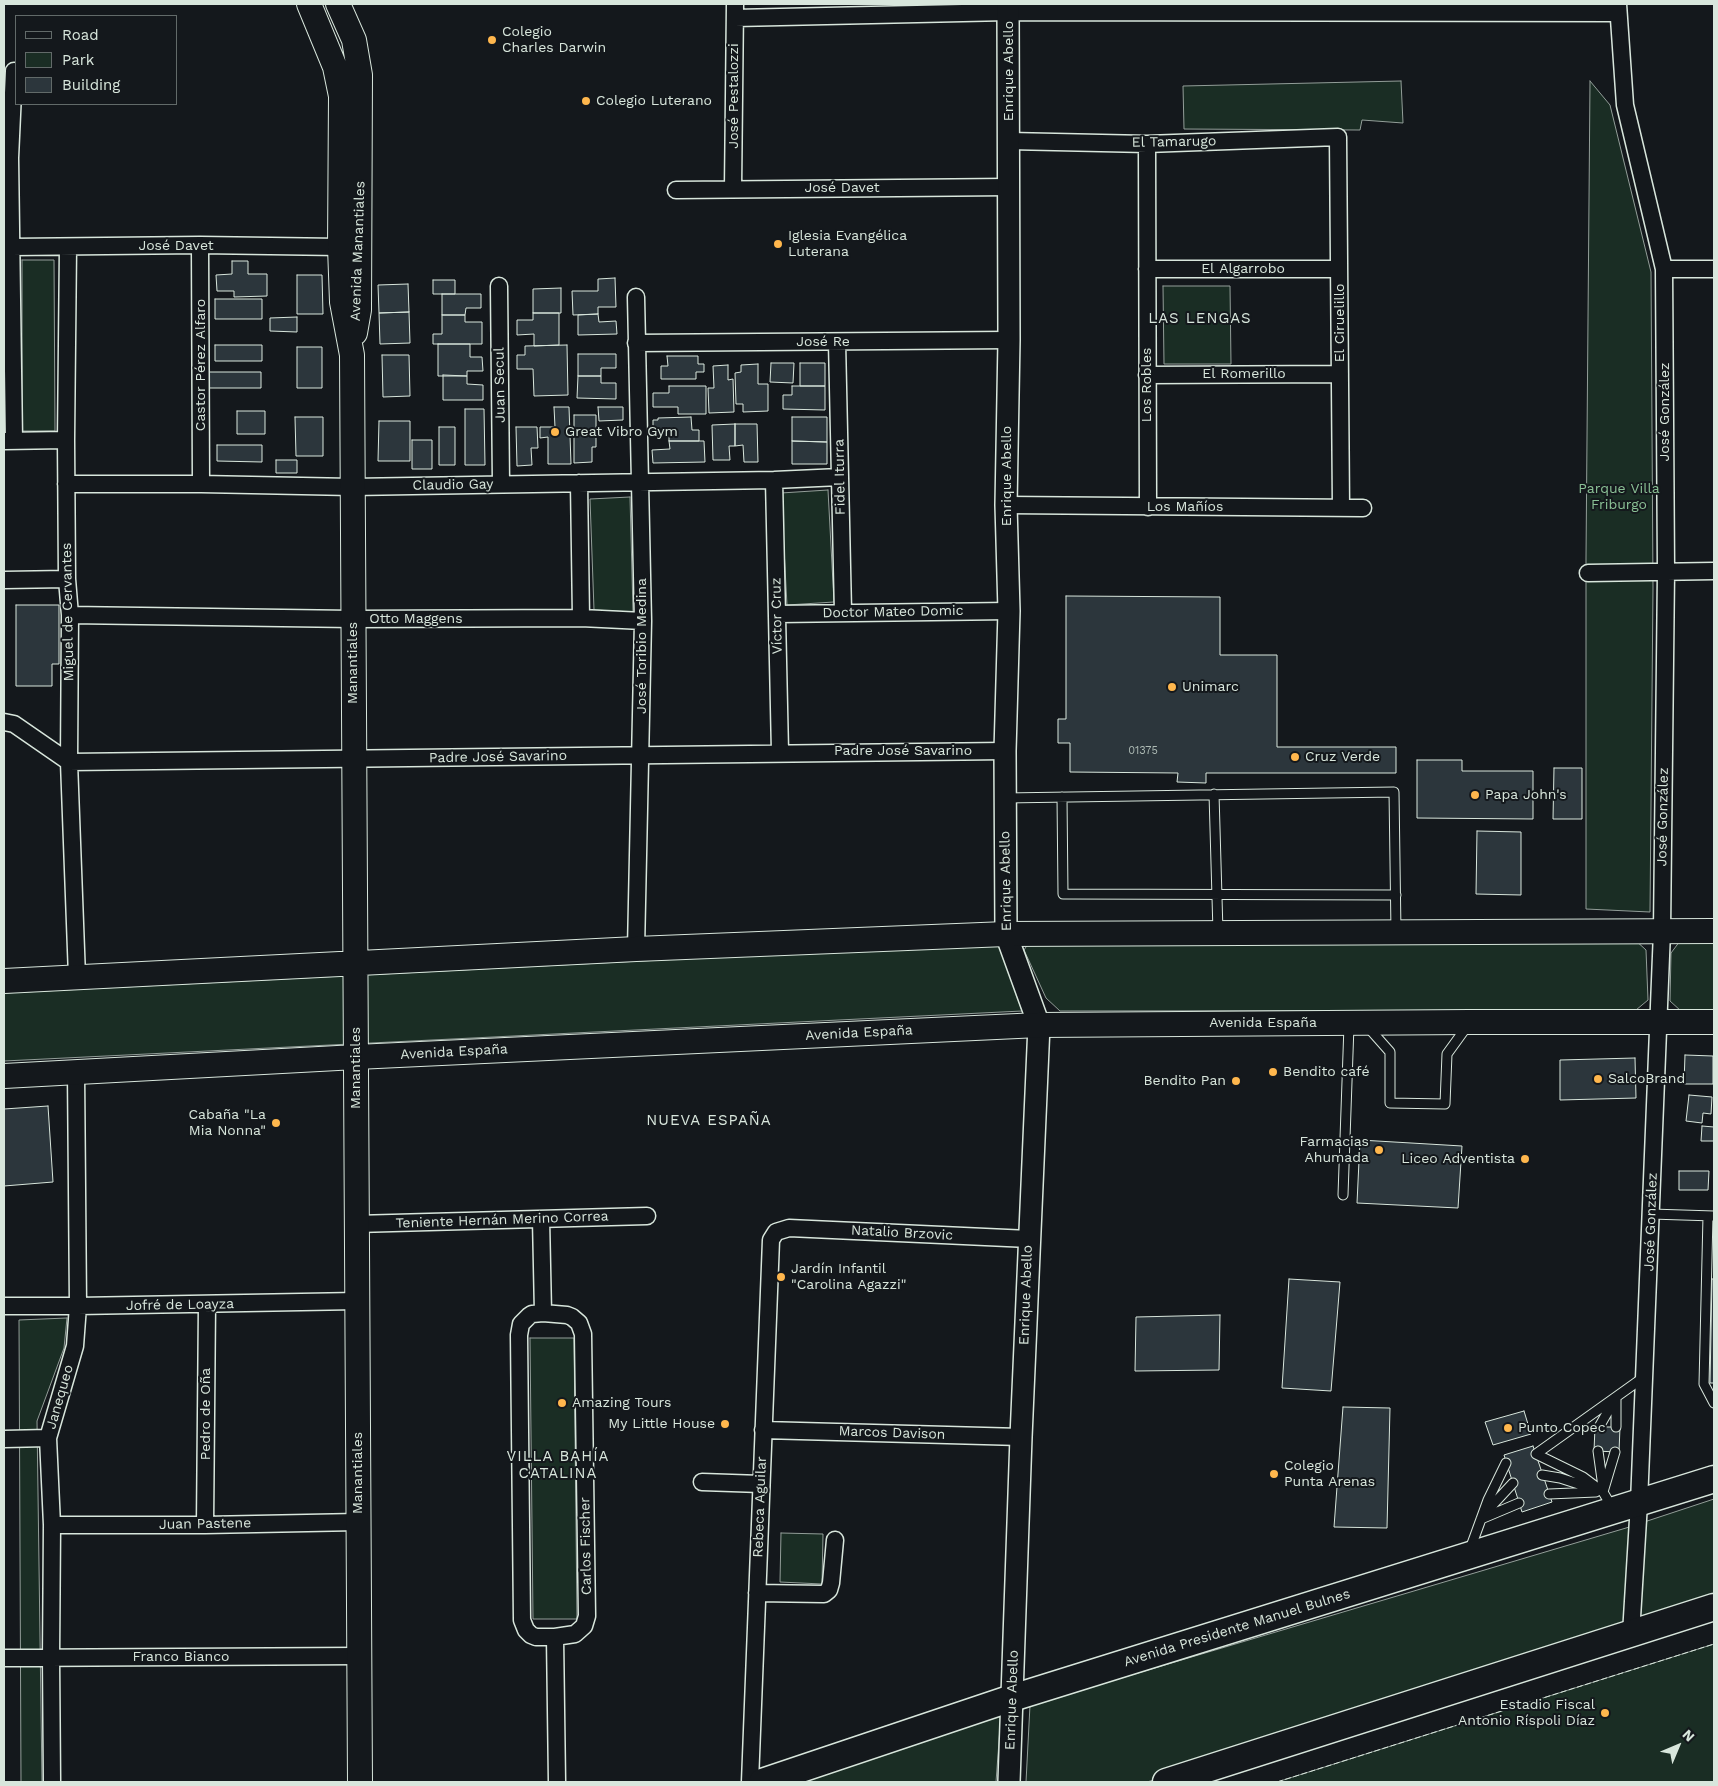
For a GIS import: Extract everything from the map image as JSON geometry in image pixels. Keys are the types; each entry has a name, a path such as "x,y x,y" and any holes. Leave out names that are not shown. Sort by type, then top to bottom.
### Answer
{"main road":[{"name":"Avenida Manantiales","path":"309,4 335,67 341,96 340,247 342,302 352,355"},
{"name":"Avenida Manantiales","path":"338,4 354,40 360,75 359,310 352,355"},
{"name":"Manantiales","path":"352,355 360,1782"},
{"path":"4,981 636,949 1006,934 1714,931"},
{"name":"Avenida España","path":"4,1076 356,1057 1040,1025 1356,1022 1714,1022"},
{"name":"Avenida Presidente Manuel Bulnes","path":"762,1782 1012,1698 1467,1557 1609,1501 1639,1503 1714,1479"},
{"path":"1166,1782 1714,1607"}],"street":[{"path":"735,11 1008,8 1618,8"},
{"name":"Enrique Abello","path":"1008,8 1009,340 1006,505 1009,611 1005,751 1006,934 1040,1025 1029,1239 1009,1782"},
{"name":"José González","path":"1618,8 1625,105 1664,269 1666,571 1662,931 1639,1503 1631,1634"},
{"name":"José Pestalozzi","path":"733,189 735,11"},
{"path":"14,71 7,158 12,247 9,440 66,440"},
{"name":"El Tamarugo","path":"1009,141 1147,144 1338,138"},
{"name":"El Ciruelillo","path":"1338,138 1341,508"},
{"name":"Los Robles","path":"1147,144 1148,507"},
{"name":"José Davet","path":"676,190 1009,187"},
{"name":"José Davet","path":"12,247 200,245 340,247"},
{"name":"Castor Pérez Alfaro","path":"200,245 202,484"},
{"name":"Miguel de Cervantes","path":"68,247 66,484 67,579 70,615 69,762 77,977"},
{"name":"El Algarrobo","path":"1147,269 1339,269"},
{"path":"1664,269 1714,269"},
{"name":"Juan Secul","path":"499,286 501,484"},
{"name":"José Toribio Medina","path":"636,297 643,620 636,949"},
{"name":"José Re","path":"636,343 1009,340"},
{"name":"Fidel Iturra","path":"837,342 842,612"},
{"name":"El Romerillo","path":"1148,375 1340,374"},
{"name":"Claudio Gay","path":"66,484 352,486 640,483 840,477"},
{"name":"Víctor Cruz","path":"774,480 780,752"},
{"path":"579,483 581,618"},
{"name":"Los Mañíos","path":"1006,505 1363,508"},
{"path":"1588,573 1714,570"},
{"path":"4,580 67,579"},
{"name":"Doctor Mateo Domic","path":"778,614 1009,611"},
{"name":"Otto Maggens","path":"70,615 353,619 581,618 643,620"},
{"path":"4,722 14,724 69,762"},
{"name":"Padre José Savarino","path":"69,762 641,756 780,752 1005,751"},
{"name":"Janequeo","path":"52,1782 52,1525 48,1438 75,1346 78,1306 76,1072"},
{"name":"Teniente Hernán Merino Correa","path":"356,1224 647,1216"},
{"path":"541,1219 543,1313"},
{"name":"Natalio Brzovic","path":"776,1232 789,1228 1029,1239"},
{"name":"Rebeca Aguilar","path":"750,1782 770,1245 776,1232"},
{"name":"Jofré de Loayza","path":"4,1306 357,1301"},
{"name":"Pedro de Oña","path":"205,1525 207,1304"},
{"name":"Carlos Fischer","path":"543,1313 572,1317 579,1323 583,1334 587,1616 584,1626 575,1634 555,1637 536,1637 526,1630 522,1620 519,1335 522,1324 528,1316 543,1313"},
{"name":"Marcos Davison","path":"763,1430 1021,1437"},
{"path":"4,1439 48,1438"},
{"path":"702,1482 761,1484"},
{"name":"Juan Pastene","path":"52,1525 358,1522"},
{"path":"757,1593 824,1594 829,1590 831,1583 835,1540"},
{"path":"555,1637 557,1782"},
{"name":"Franco Bianco","path":"4,1658 359,1656"}],"lane":[{"path":"1005,798 1394,792 1396,932"},
{"path":"1214,794 1218,933"},
{"path":"1062,797 1063,894 1396,895"},
{"path":"1356,1022 1390,1052 1390,1103 1445,1104 1447,1054 1470,1022"},
{"path":"1343,1195 1356,1022"},
{"path":"1651,1214 1711,1216 1704,1384 1714,1403"},
{"path":"1609,1501 1583,1477 1536,1454 1644,1377"},
{"path":"1599,1427 1616,1396"},
{"path":"1616,1396 1616,1427"},
{"path":"1598,1451 1609,1501"},
{"path":"1609,1501 1615,1452"},
{"path":"1467,1557 1481,1519 1506,1463"},
{"path":"1542,1475 1560,1478 1609,1501"},
{"path":"1481,1519 1513,1483"},
{"path":"1549,1494 1609,1501"},
{"path":"1481,1519 1520,1503"}],"green space":[{"path":"1401,81 1403,123 1362,120 1360,130 1184,129 1183,86"},
{"name":"Parque Villa Friburgo","path":"1590,81 1610,105 1651,272 1653,587 1650,912 1586,909 1586,558"},
{"path":"22,260 54,260 55,431 22,431"},
{"path":"1163,286 1230,286 1231,364 1164,364"},
{"path":"828,490 834,602 787,605 781,493"},
{"path":"630,497 633,612 594,610 590,499"},
{"path":"1634,939 1646,950 1648,1000 1636,1010 1060,1011 1046,998 1024,950 1030,941"},
{"path":"1680,941 1714,941 1714,1010 1681,1011 1670,1001 1671,953"},
{"path":"999,943 1022,1011 4,1061 4,993"},
{"path":"67,1318 64,1348 37,1421 42,1782 21,1782 19,1320"},
{"path":"530,1338 574,1338 577,1619 533,1619"},
{"path":"1714,1499 1714,1607 1147,1782 1026,1782 1030,1705 1626,1528"},
{"path":"781,1533 823,1534 822,1584 780,1582"},
{"name":"Estadio Fiscal Antonio Ríspoli Díaz","path":"1714,1644 1714,1782 1277,1782"},
{"path":"1001,1714 996,1782 792,1782"}],"building":[{"path":"232,261 248,261 248,274 267,274 267,296 234,297 234,291 217,291 216,275 232,274"},
{"path":"297,275 322,275 323,314 297,314"},
{"path":"615,278 616,307 598,307 598,314 573,315 572,291 598,291 598,279"},
{"path":"433,280 455,280 455,294 433,294"},
{"path":"408,284 409,312 379,313 378,285"},
{"path":"561,288 561,313 533,313 533,289"},
{"path":"442,294 481,294 481,308 466,308 465,315 442,315"},
{"path":"215,299 262,299 262,319 215,319"},
{"path":"409,312 410,343 380,344 379,313"},
{"path":"533,313 559,313 559,345 534,346 534,334 517,335 517,320 533,320"},
{"path":"598,314 599,322 616,321 617,334 578,335 578,315"},
{"path":"442,315 465,315 465,322 482,322 482,344 433,344 433,334 442,334"},
{"path":"297,317 297,332 270,331 270,318"},
{"path":"438,344 470,344 470,357 482,357 483,371 467,371 467,376 438,376"},
{"path":"215,345 262,345 262,361 215,361"},
{"path":"567,345 568,395 534,396 533,369 517,369 517,355 525,355 525,346"},
{"path":"297,347 322,347 322,388 297,388"},
{"path":"578,354 616,354 616,368 601,368 601,376 578,376"},
{"path":"382,355 409,355 410,396 383,397"},
{"path":"667,356 698,356 698,364 704,364 704,372 696,372 696,379 661,379 661,366 668,366"},
{"path":"771,363 794,363 793,383 770,382"},
{"path":"800,363 825,363 825,386 800,386"},
{"path":"758,364 758,384 768,384 768,411 743,412 743,404 736,404 735,373 741,372 741,365"},
{"path":"728,365 728,380 733,379 734,412 709,413 708,388 714,388 713,366"},
{"path":"209,372 261,372 261,388 209,388"},
{"path":"443,375 467,376 467,384 483,385 483,400 443,400"},
{"path":"578,376 601,376 601,383 616,383 616,399 577,398"},
{"path":"669,386 706,386 706,414 678,414 678,407 653,407 653,393 669,393"},
{"path":"792,386 825,386 825,410 783,409 783,395 792,395"},
{"name":"Great Vibro Gym","path":"554,407 569,407 571,464 548,464 548,437 540,438 540,427 555,427"},
{"path":"598,407 623,407 623,420 599,421"},
{"path":"465,409 484,409 485,465 465,465"},
{"path":"237,411 265,411 265,434 237,434"},
{"path":"574,415 596,415 596,447 592,447 592,462 574,463"},
{"path":"295,417 323,417 323,456 296,456"},
{"path":"691,417 692,430 699,430 699,441 669,441 669,434 653,435 653,420 658,420 658,418"},
{"path":"792,417 827,417 827,442 792,441"},
{"path":"379,421 410,421 410,461 378,461"},
{"path":"735,424 735,446 729,446 730,460 713,460 712,425"},
{"path":"735,424 757,424 758,462 744,462 743,445 735,446"},
{"path":"439,427 455,427 455,465 439,465"},
{"path":"516,427 537,427 538,448 531,448 532,465 517,466"},
{"path":"412,440 432,440 432,469 412,469"},
{"path":"669,441 704,441 705,462 653,463 652,450 670,449"},
{"path":"792,441 827,442 827,464 792,464"},
{"path":"217,445 262,445 262,462 217,461"},
{"path":"276,460 297,460 297,473 276,473"},
{"name":"Unimarc","path":"1066,596 1220,597 1220,655 1277,655 1277,747 1396,747 1396,773 1206,773 1206,783 1177,782 1178,773 1070,772 1070,743 1058,743 1058,719 1066,719"},
{"path":"16,605 59,605 59,664 52,664 52,686 16,686"},
{"name":"Papa John's","path":"1417,760 1462,760 1462,771 1533,771 1533,819 1417,818"},
{"path":"1554,768 1582,768 1582,819 1553,819"},
{"path":"1477,831 1521,832 1521,895 1476,894"},
{"path":"1685,1055 1713,1056 1713,1084 1684,1084"},
{"name":"SalcoBrand","path":"1635,1058 1636,1098 1560,1100 1560,1060"},
{"path":"1689,1095 1712,1097 1711,1114 1703,1113 1702,1123 1686,1121"},
{"path":"48,1106 53,1182 4,1186 4,1109"},
{"path":"1702,1126 1714,1127 1714,1141 1701,1141"},
{"path":"1360,1140 1462,1146 1458,1208 1357,1203"},
{"path":"1679,1171 1709,1171 1708,1190 1679,1190"},
{"path":"1289,1279 1340,1282 1331,1391 1282,1388"},
{"path":"1712,1279 1714,1279 1714,1383 1710,1383"},
{"path":"1220,1315 1219,1370 1135,1371 1136,1317"},
{"path":"1343,1407 1390,1408 1387,1528 1334,1527"},
{"name":"Punto Copec","path":"1524,1411 1531,1434 1493,1445 1485,1422"},
{"path":"1595,1427 1620,1427 1619,1452 1594,1451"},
{"path":"1533,1446 1552,1502 1522,1512 1504,1455"}],"fence":[{"path":"1277,1782 1714,1644"}],"place":[{"name":"Colegio Charles Darwin","path":"492,40"},
{"name":"Colegio Luterano","path":"586,101"},
{"name":"Iglesia Evangélica Luterana","path":"778,244"},
{"name":"Great Vibro Gym","path":"555,432"},
{"name":"Unimarc","path":"1172,687"},
{"name":"Cruz Verde","path":"1295,757"},
{"name":"Papa John's","path":"1475,795"},
{"name":"Bendito café","path":"1273,1072"},
{"name":"SalcoBrand","path":"1598,1079"},
{"name":"Bendito Pan","path":"1236,1081"},
{"name":"Cabaña \"La Mia Nonna\"","path":"276,1123"},
{"name":"Farmacias Ahumada","path":"1379,1150"},
{"name":"Liceo Adventista","path":"1525,1159"},
{"name":"Jardín Infantil \"Carolina Agazzi\"","path":"781,1277"},
{"name":"Amazing Tours","path":"562,1403"},
{"name":"My Little House","path":"725,1424"},
{"name":"Punto Copec","path":"1508,1428"},
{"name":"Colegio Punta Arenas","path":"1274,1474"},
{"name":"Estadio Fiscal Antonio Ríspoli Díaz","path":"1605,1713"}],"district":[{"name":"LAS LENGAS","path":"1200,319"},
{"name":"NUEVA ESPAÑA","path":"709,1121"},
{"name":"VILLA BAHÍA CATALINA","path":"558,1466"}]}
